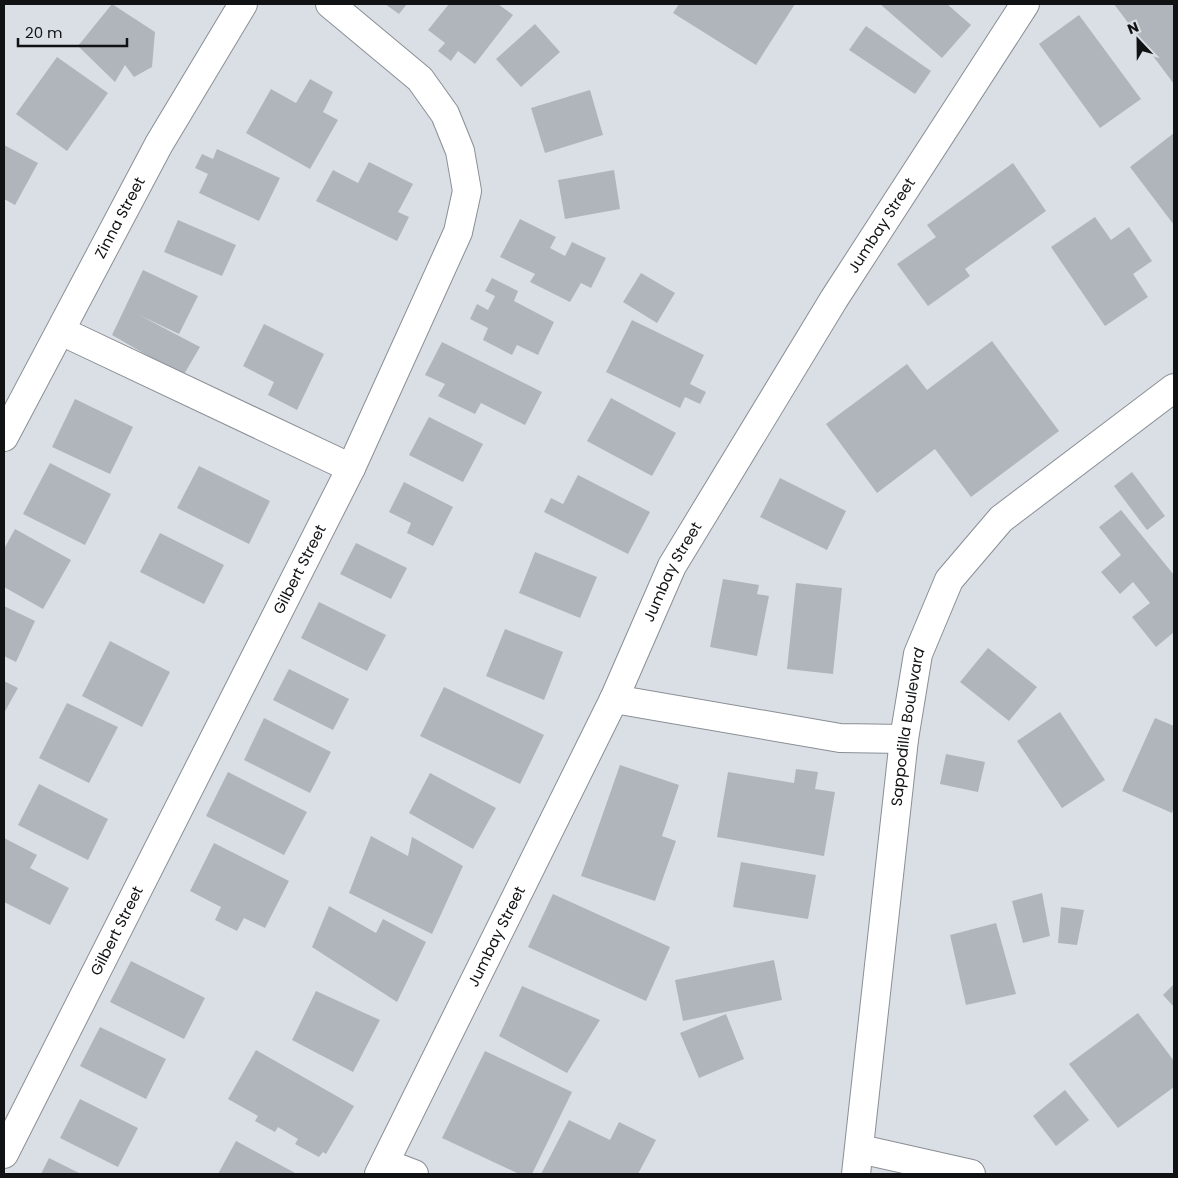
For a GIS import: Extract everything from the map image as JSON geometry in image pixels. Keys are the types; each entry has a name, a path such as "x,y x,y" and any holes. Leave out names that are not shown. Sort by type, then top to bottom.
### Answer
{"street":[{"name":"Zinna Street","path":"4,438 159,144 243,4"},
{"name":"Gilbert Street","path":"4,1154 351,468 458,232 466,191 460,151 445,114 420,80 330,4"},
{"name":"Jumbay Street","path":"382,1168 614,699 672,566 834,299 1025,4"},
{"path":"61,331 351,468"},
{"name":"Sappodilla Boulevard","path":"858,1161 904,739 918,654 949,580 1001,519 1174,388"},
{"path":"614,699 840,738 904,739"},
{"path":"858,1161 971,1174"},
{"path":"382,1168 414,1174"}],"building":[{"path":"112,4 155,32 152,67 134,77 125,65 115,82 78,46"},
{"path":"385,4 407,4 399,14"},
{"path":"449,4 498,4 513,15 475,64 458,51 451,61 438,51 445,43 428,30"},
{"path":"679,4 795,4 756,65 673,13"},
{"path":"880,4 947,4 971,25 942,58"},
{"path":"1114,4 1174,4 1174,84"},
{"path":"1079,15 1141,99 1100,128 1039,44"},
{"path":"535,24 560,52 521,87 496,59"},
{"path":"866,26 931,71 915,94 849,50"},
{"path":"57,57 108,93 67,151 16,114"},
{"path":"310,79 333,92 323,112 338,120 310,169 246,133 271,89 296,103"},
{"path":"590,90 603,135 545,153 531,108"},
{"path":"1174,133 1174,225 1130,167"},
{"path":"4,145 38,163 15,205 4,199"},
{"path":"217,149 280,178 259,221 199,193 208,174 195,168 202,154 213,159"},
{"path":"369,162 413,184 398,212 409,217 397,241 316,201 333,170 358,183"},
{"path":"1013,163 1046,211 965,269 970,276 928,306 897,264 936,237 927,225"},
{"path":"614,170 620,209 565,219 558,180"},
{"path":"1095,217 1111,240 1129,227 1152,261 1133,274 1148,297 1105,326 1051,247"},
{"path":"520,219 556,237 550,248 565,256 572,242 606,258 591,288 581,283 570,302 530,282 535,274 500,257"},
{"path":"178,220 236,245 222,276 164,252"},
{"path":"143,270 198,296 179,334 139,315 200,347 183,376 112,335"},
{"path":"641,273 675,293 657,323 623,302"},
{"path":"492,278 518,291 514,301 554,322 538,355 517,345 512,355 483,340 488,328 470,319 477,304 488,310 495,296 485,291"},
{"path":"632,320 704,355 690,384 706,392 700,404 685,397 680,408 606,372"},
{"path":"264,324 324,354 297,410 268,395 274,382 243,366"},
{"path":"992,341 1059,431 971,497 935,449 877,493 826,424 907,364 927,390"},
{"path":"442,342 542,392 525,425 481,403 475,414 438,396 445,384 425,375"},
{"path":"611,398 676,433 652,476 587,441"},
{"path":"75,399 133,427 110,474 52,447"},
{"path":"429,417 483,444 463,482 409,455"},
{"path":"50,463 111,494 85,545 23,514"},
{"path":"199,466 270,501 249,544 177,508"},
{"path":"1132,472 1165,516 1147,530 1114,486"},
{"path":"578,475 650,512 628,554 544,512 551,498 563,504"},
{"path":"780,478 846,511 827,550 760,517"},
{"path":"404,482 453,507 433,546 407,533 411,523 389,512"},
{"path":"1121,510 1174,575 1174,632 1156,647 1132,617 1150,603 1133,582 1120,594 1101,572 1121,555 1099,527"},
{"path":"15,529 71,560 43,609 4,587 4,549"},
{"path":"160,533 224,565 204,604 140,572"},
{"path":"356,543 407,568 391,599 340,574"},
{"path":"535,552 597,577 580,618 519,593"},
{"path":"723,579 759,585 757,594 769,596 757,656 710,647"},
{"path":"796,583 842,588 833,674 787,669"},
{"path":"319,602 386,635 367,671 301,638"},
{"path":"4,606 35,621 16,662 4,656"},
{"path":"505,629 563,652 544,700 486,676"},
{"path":"110,641 170,672 142,727 82,696"},
{"path":"988,648 1037,687 1009,721 960,682"},
{"path":"289,669 349,699 333,730 273,700"},
{"path":"4,681 18,688 4,713"},
{"path":"444,687 544,735 520,784 420,736"},
{"path":"67,703 118,727 89,783 39,758"},
{"path":"1060,712 1105,780 1062,808 1017,741"},
{"path":"264,718 331,752 310,793 244,760"},
{"path":"1155,718 1174,726 1174,807 1172,813 1122,791"},
{"path":"946,754 985,762 978,792 940,784"},
{"path":"620,765 679,785 662,836 676,841 655,901 581,876"},
{"path":"796,769 818,772 815,789 835,792 824,856 717,837 728,772 794,783"},
{"path":"228,772 307,812 284,855 206,816"},
{"path":"430,773 496,808 473,849 409,813"},
{"path":"39,784 108,819 88,860 18,825"},
{"path":"371,836 408,856 412,837 463,866 432,934 349,893"},
{"path":"4,838 37,855 30,868 69,888 50,925 4,902"},
{"path":"214,843 289,881 265,928 244,918 237,931 215,920 221,907 190,891"},
{"path":"741,862 816,875 808,919 733,907"},
{"path":"1042,893 1050,936 1023,943 1012,901"},
{"path":"553,894 670,947 646,1001 528,947"},
{"path":"329,906 376,933 383,919 426,942 397,1002 312,947"},
{"path":"1061,907 1084,910 1077,945 1058,943"},
{"path":"996,923 1016,994 966,1005 950,935"},
{"path":"774,960 782,1000 683,1021 675,980"},
{"path":"131,961 205,998 184,1039 110,1002"},
{"path":"1174,984 1174,1007 1163,995"},
{"path":"522,986 600,1020 567,1073 499,1036"},
{"path":"316,991 380,1020 353,1072 292,1040"},
{"path":"1138,1013 1174,1061 1174,1087 1118,1128 1069,1064"},
{"path":"726,1014 744,1059 699,1078 680,1033"},
{"path":"100,1027 166,1059 146,1099 80,1066"},
{"path":"256,1050 354,1106 326,1154 323,1152 319,1157 295,1144 298,1139 278,1127 275,1132 255,1121 258,1116 228,1099"},
{"path":"485,1051 572,1092 532,1174 519,1174 442,1138"},
{"path":"1065,1090 1089,1120 1056,1146 1033,1116"},
{"path":"80,1099 138,1128 118,1167 60,1138"},
{"path":"569,1120 610,1140 619,1122 656,1140 638,1174 541,1174"},
{"path":"236,1141 297,1174 218,1174"},
{"path":"49,1158 81,1174 41,1174"}]}
